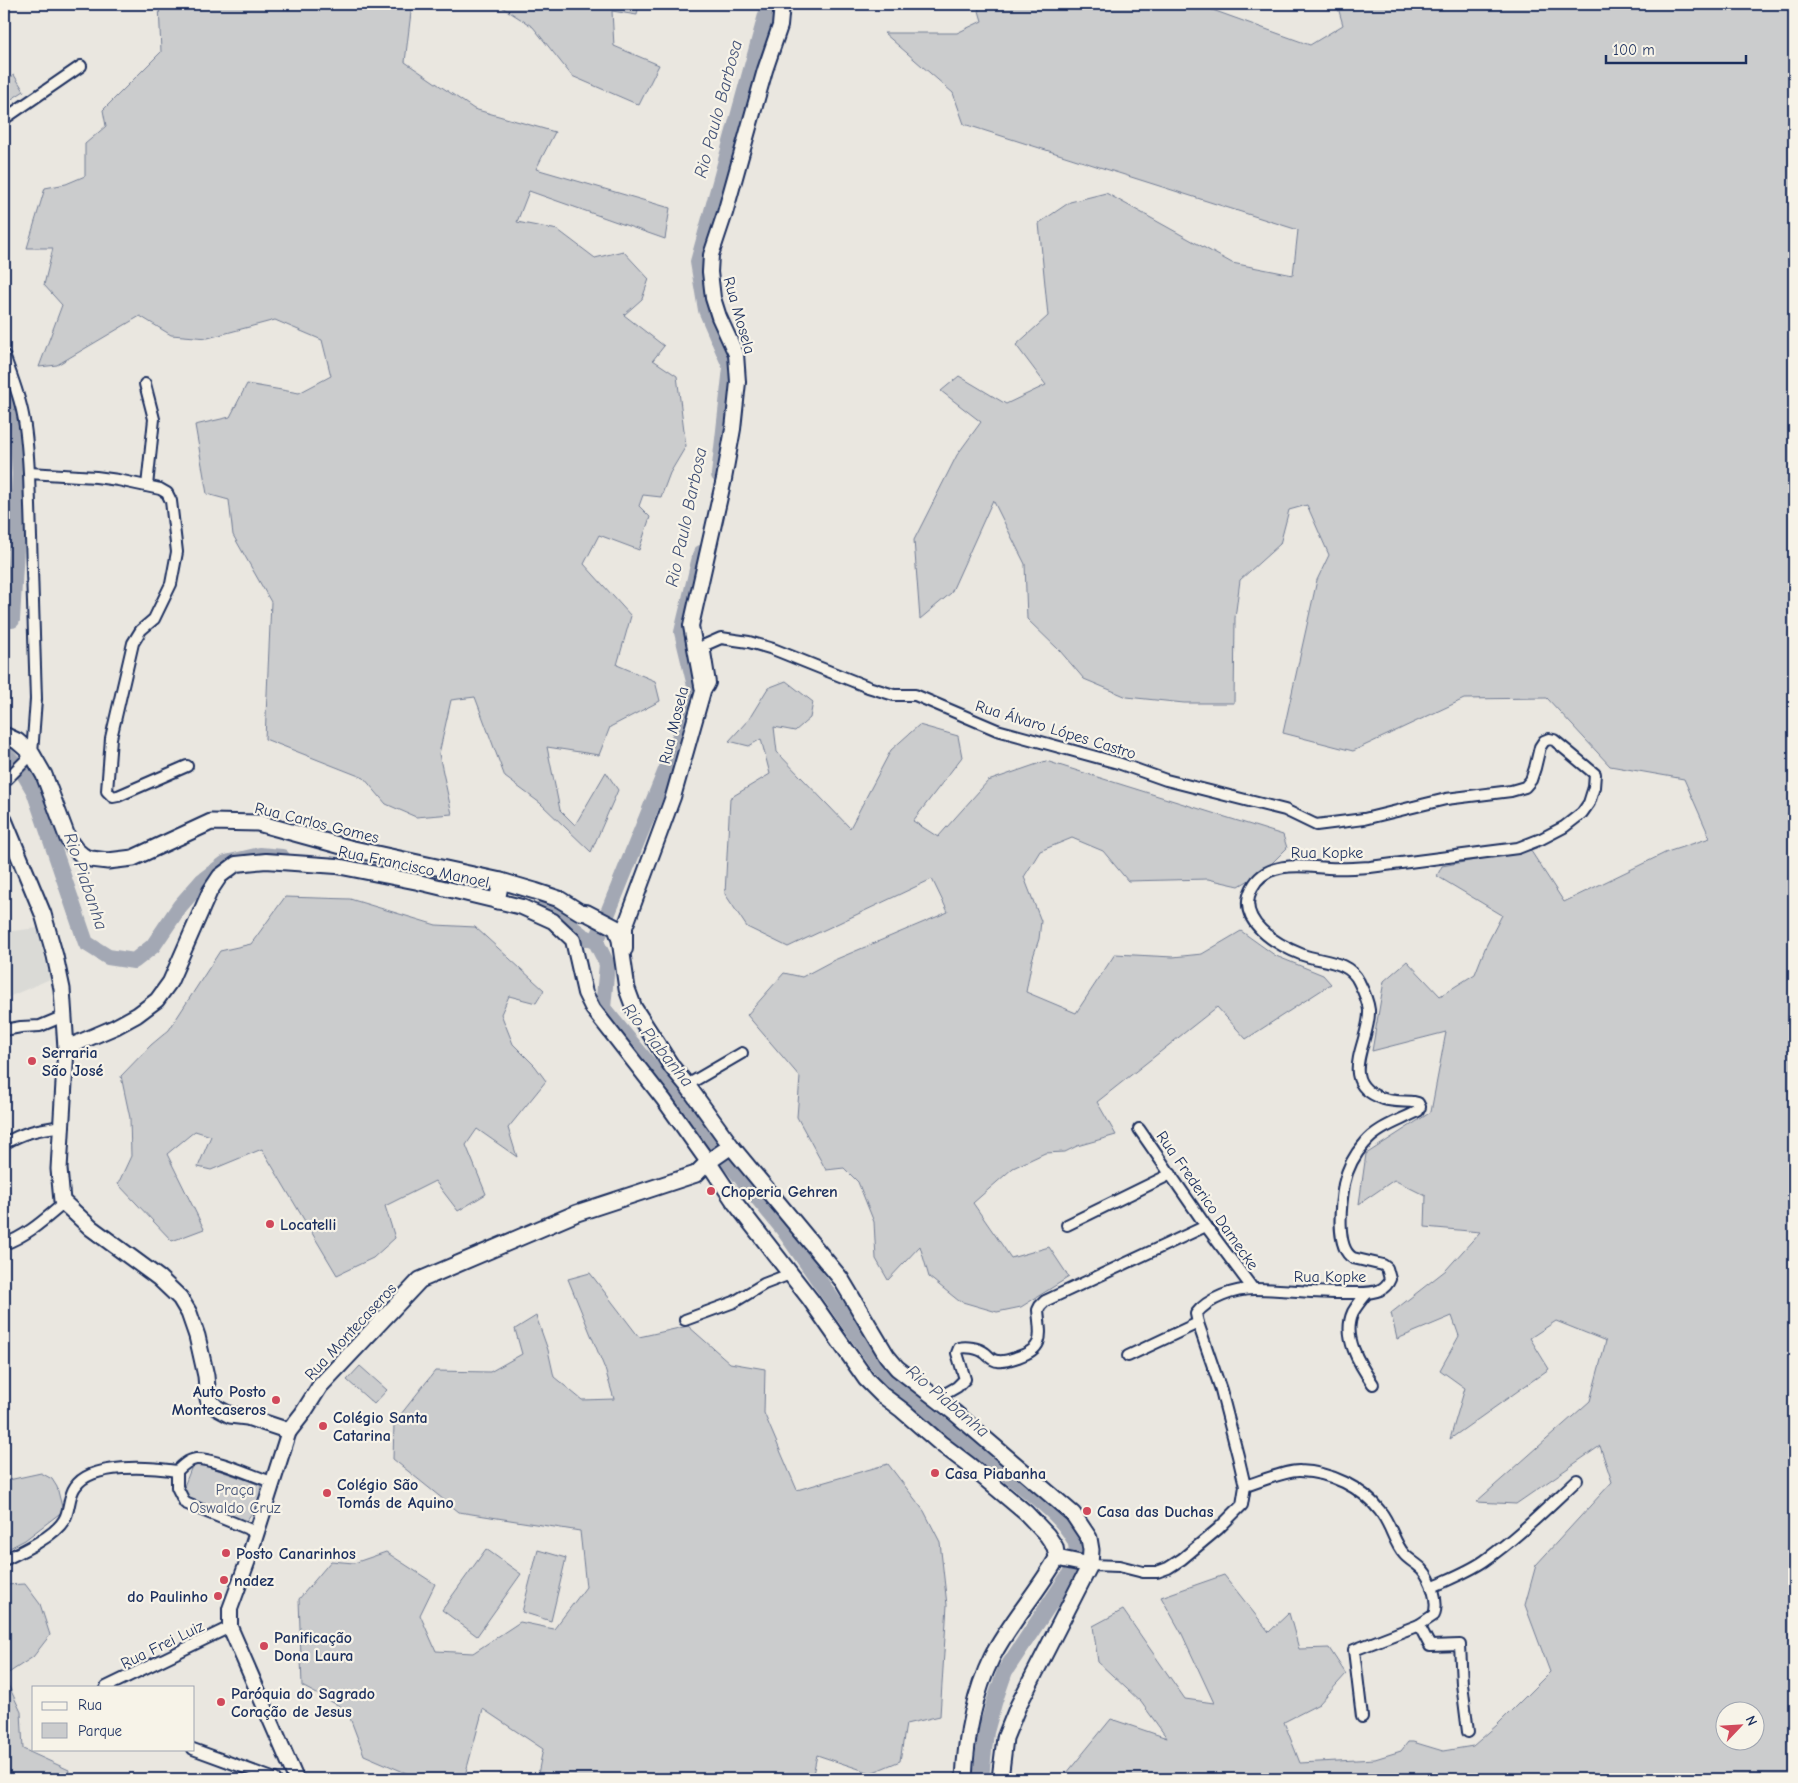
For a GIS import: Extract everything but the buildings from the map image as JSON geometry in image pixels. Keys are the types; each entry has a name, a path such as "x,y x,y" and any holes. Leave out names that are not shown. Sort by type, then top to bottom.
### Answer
{"main road":[{"name":"Rua Mosela","path":"621,927 673,797 703,691 691,626 724,479 733,429 738,382 736,354 719,317 713,298 710,272 711,255 780,26 782,4"},
{"path":"4,735 17,742 32,754"},
{"name":"Rua Carlos Gomes","path":"32,754 44,775 68,839 76,850 83,856 91,859 133,858 211,822 247,822 268,825 349,848 501,881 559,899 580,912 621,927"},
{"path":"4,820 43,914 62,990 66,1048 59,1169 64,1204 91,1228 159,1278 180,1298 189,1313 197,1336 206,1376 208,1399 217,1408 230,1415 247,1417 289,1432"},
{"name":"Rua Francisco Manoel","path":"66,1048 137,1015 157,1000 170,982 210,891 220,876 236,864 266,861 337,866 418,882 522,907 553,921 573,940 585,992 593,1009 664,1100 708,1162"},
{"path":"497,901 501,881"},
{"path":"621,927 620,940 626,989 634,1008 672,1067 731,1146 841,1279 887,1356 897,1368 1012,1460 1073,1514 1089,1538 1091,1550 1090,1565 1018,1706 1005,1738 1000,1779"},
{"name":"Rua Montecaseros","path":"296,1779 230,1627 230,1609 289,1432 304,1413 320,1386 420,1280 577,1213 696,1174 708,1162 731,1146"},
{"path":"708,1162 736,1204 822,1315 866,1379 882,1395 1026,1513 1048,1535 1055,1547 1057,1558 992,1657 979,1687 970,1717 964,1779"},
{"path":"1057,1558 1090,1565"}],"street":[{"path":"4,119 81,66"},
{"path":"4,355 18,394 23,416 30,473 36,699 32,754 4,781"},
{"path":"145,384 154,419 147,486"},
{"path":"30,473 96,477 147,486 167,493 172,501 177,552 170,584 154,619 141,630 133,643 111,738 107,791 113,797 118,796 186,766"},
{"name":"Rua Álvaro Lópes Castro","path":"703,691 710,683 705,645 721,638 733,639 773,649 876,690 894,695 915,696 996,730 1118,763 1166,780 1285,810 1316,825 1364,819 1446,799 1511,792 1525,787 1531,780 1540,747 1544,741 1549,739"},
{"name":"Rua Kopke","path":"1198,1323 1196,1314 1206,1305 1230,1293 1253,1289 1321,1294 1367,1293 1380,1290 1386,1286 1390,1279 1387,1268 1377,1262 1349,1256 1343,1247 1341,1224 1344,1183 1353,1159 1366,1141 1380,1129 1418,1111 1420,1107 1418,1103 1414,1102 1385,1100 1370,1093 1363,1085 1359,1076 1358,1066 1369,1010 1358,979 1351,970 1341,965 1303,955 1263,932 1252,920 1249,908 1248,896 1254,885 1265,875 1277,869 1290,866 1345,869 1370,868 1518,848 1564,827 1582,813 1589,803 1594,787 1595,774 1554,740 1549,739"},
{"path":"4,1030 20,1026 40,1026 64,1016"},
{"path":"687,1085 742,1053"},
{"path":"4,1144 15,1136 35,1130 62,1126"},
{"name":"Rua Frederico Damecke","path":"1140,1129 1206,1226 1253,1289"},
{"path":"1067,1225 1171,1174"},
{"path":"4,1244 13,1241 34,1228 64,1204"},
{"path":"936,1399 957,1387 965,1379 957,1353 959,1348 966,1346 985,1353 998,1361 1010,1360 1035,1350 1040,1338 1038,1310 1045,1301 1206,1226"},
{"path":"686,1320 734,1302 764,1284 790,1274"},
{"path":"1367,1293 1352,1313 1349,1326 1361,1366 1373,1384"},
{"path":"1090,1565 1119,1566 1143,1572 1156,1572 1168,1568 1182,1559 1242,1505 1245,1486 1221,1390 1198,1323 1128,1356"},
{"path":"4,1560 49,1535 65,1520 75,1486 90,1476 107,1470 155,1467 177,1471 195,1459 208,1460 272,1482"},
{"path":"177,1471 177,1487 185,1503 256,1532"},
{"path":"1245,1486 1299,1471 1334,1478 1346,1483 1362,1493 1379,1510 1389,1523 1402,1553 1422,1570 1432,1587 1436,1612 1430,1619 1354,1650 1362,1716"},
{"path":"1432,1587 1484,1561 1536,1518 1577,1480"},
{"path":"1419,1625 1430,1646 1460,1645 1462,1684 1468,1732"},
{"name":"Rua Frei Luiz","path":"108,1686 230,1627"},
{"path":"195,1750 275,1779"}],"shaded area":[{"path":"38,928 50,979 4,999 4,932"}],"green space":[{"path":"159,4 412,4 405,62 474,109 555,132 536,169 670,208 665,239 529,191 517,222 558,230 595,258 623,251 649,279 642,299 624,315 664,346 653,360 677,376 686,446 670,473 661,497 643,495 639,506 650,517 639,550 599,535 584,564 631,616 617,665 655,681 660,701 610,727 599,755 547,747 560,810 575,825 606,772 618,790 591,852 540,803 505,777 475,697 451,700 439,754 452,814 416,817 386,804 364,778 265,739 271,602 233,535 229,500 207,494 195,425 230,417 247,384 299,393 331,376 322,340 275,320 208,338 171,335 140,316 57,365 39,367 62,305 44,285 53,248 27,248 45,188 66,184 85,176 85,144 106,126 103,110 161,52"},
{"path":"497,4 639,4 637,15 612,11 614,46 659,65 639,105 572,76 533,27"},
{"path":"977,4 1196,4 1310,45 1343,25 1337,4 1794,4 1794,1779 1062,1779 1111,1719 1167,1738 1141,1702 1098,1662 1093,1626 1123,1610 1185,1699 1214,1703 1182,1634 1161,1597 1224,1575 1269,1632 1289,1613 1299,1649 1329,1648 1346,1674 1319,1704 1284,1722 1300,1763 1375,1759 1401,1751 1408,1742 1443,1751 1473,1746 1550,1672 1525,1605 1536,1565 1612,1482 1600,1446 1516,1504 1476,1502 1590,1401 1606,1341 1556,1321 1530,1338 1549,1369 1450,1439 1465,1388 1440,1370 1459,1336 1452,1316 1397,1339 1391,1313 1446,1270 1480,1232 1425,1227 1426,1196 1394,1180 1359,1204 1366,1154 1431,1112 1446,1032 1372,1051 1384,981 1407,961 1440,996 1475,974 1486,946 1502,915 1437,876 1442,866 1520,852 1529,848 1564,902 1667,852 1710,838 1684,779 1610,766 1547,698 1464,699 1353,751 1283,733 1317,580 1329,555 1307,505 1289,510 1280,544 1240,580 1235,618 1234,703 1184,703 1127,697 1084,679 1060,651 1027,619 1025,564 993,500 951,593 920,619 914,540 957,455 981,422 941,391 959,376 1006,404 1046,385 1016,345 1048,316 1039,223 1070,202 1106,193 1232,263 1293,275 1298,230 964,124 953,93 884,33 957,33 982,21"},
{"path":"14,75 24,91 4,104 4,81"},
{"path":"786,681 813,702 810,718 795,731 774,727 777,752 850,828 891,750 919,725 958,736 962,757 913,821 938,837 988,781 1046,761 1283,835 1287,848 1263,872 1239,886 1208,879 1128,881 1103,851 1072,838 1040,851 1024,877 1041,921 1039,939 1032,960 1026,992 1076,1013 1115,954 1173,957 1202,954 1241,931 1276,956 1323,975 1331,984 1246,1039 1217,1007 1097,1102 1116,1135 1077,1146 1065,1152 1045,1153 1013,1168 973,1203 1011,1258 1049,1247 1069,1277 1021,1307 997,1312 959,1301 929,1277 920,1246 888,1280 876,1259 874,1222 858,1182 844,1168 826,1170 797,1117 800,1077 747,1015 784,973 802,977 832,961 948,912 932,879 788,947 747,927 725,894 730,798 770,774 761,739 749,746 729,741 749,719 768,688"},
{"path":"285,897 350,899 436,925 475,927 544,990 536,1003 509,996 501,1014 513,1044 535,1066 546,1081 508,1128 517,1157 477,1129 466,1145 486,1194 458,1211 435,1181 385,1206 395,1238 373,1258 337,1275 262,1149 211,1170 198,1167 211,1136 195,1131 167,1154 204,1229 172,1241 118,1184 131,1156 130,1118 121,1076 151,1045 169,1030 220,951 251,944"},
{"path":"590,1273 639,1337 688,1326 730,1363 765,1369 764,1413 797,1490 888,1464 924,1511 940,1542 947,1605 940,1716 906,1724 900,1761 871,1773 817,1755 812,1779 537,1779 543,1749 483,1709 464,1779 420,1779 364,1755 347,1710 302,1686 299,1599 331,1561 354,1563 386,1552 435,1584 420,1615 436,1651 473,1653 520,1622 554,1629 586,1587 580,1531 459,1512 393,1459 394,1423 435,1371 490,1372 522,1354 515,1329 536,1316 548,1350 554,1377 582,1400 614,1399 605,1369 568,1279"},
{"path":"360,1366 387,1390 374,1404 347,1380"},
{"name":"Praça Oswaldo Cruz","path":"198,1463 261,1486 256,1505 245,1522 232,1520 189,1501 183,1489 192,1466"},
{"path":"41,1473 52,1479 57,1487 63,1511 25,1540 4,1551 4,1481"},
{"path":"486,1549 521,1574 477,1636 442,1610"},
{"path":"538,1550 566,1558 551,1621 522,1612"},
{"path":"25,1584 40,1604 50,1635 33,1657 4,1676 4,1585"},
{"path":"4,1676 21,1712 23,1749 69,1770 67,1779 4,1779"}],"waterway":[{"name":"Rio Paulo Barbosa","path":"719,475 731,368 706,310 698,262 768,4"},
{"path":"4,383 12,401 17,425 20,474 12,620"},
{"name":"Rio Paulo Barbosa","path":"596,942 697,694 682,632 701,553"},
{"name":"Rio Piabanha","path":"4,753 23,772 34,791 86,943 108,957 134,961 153,946 180,906 202,881 226,863 260,855 282,857"},
{"name":"Rio Piabanha","path":"541,910 561,919 583,936 596,942 607,964 603,1008 783,1229 878,1365 893,1383 946,1429 1043,1503 1057,1516 1074,1539 1077,1551 1071,1572 1005,1671 986,1732 981,1779"}],"place":[{"name":"Serraria São José","path":"32,1061"},
{"name":"Choperia Gehren","path":"711,1191"},
{"name":"Locatelli","path":"270,1224"},
{"name":"Auto Posto Montecaseros","path":"276,1400"},
{"name":"Colégio Santa Catarina","path":"323,1426"},
{"name":"Casa Piabanha","path":"935,1473"},
{"name":"Colégio São Tomás de Aquino","path":"327,1493"},
{"name":"Casa das Duchas","path":"1087,1511"},
{"name":"Posto Canarinhos","path":"226,1553"},
{"name":"nadez","path":"224,1580"},
{"name":"do Paulinho","path":"218,1596"},
{"name":"Panificação Dona Laura","path":"264,1646"},
{"name":"Paróquia do Sagrado Coração de Jesus","path":"221,1702"}]}
